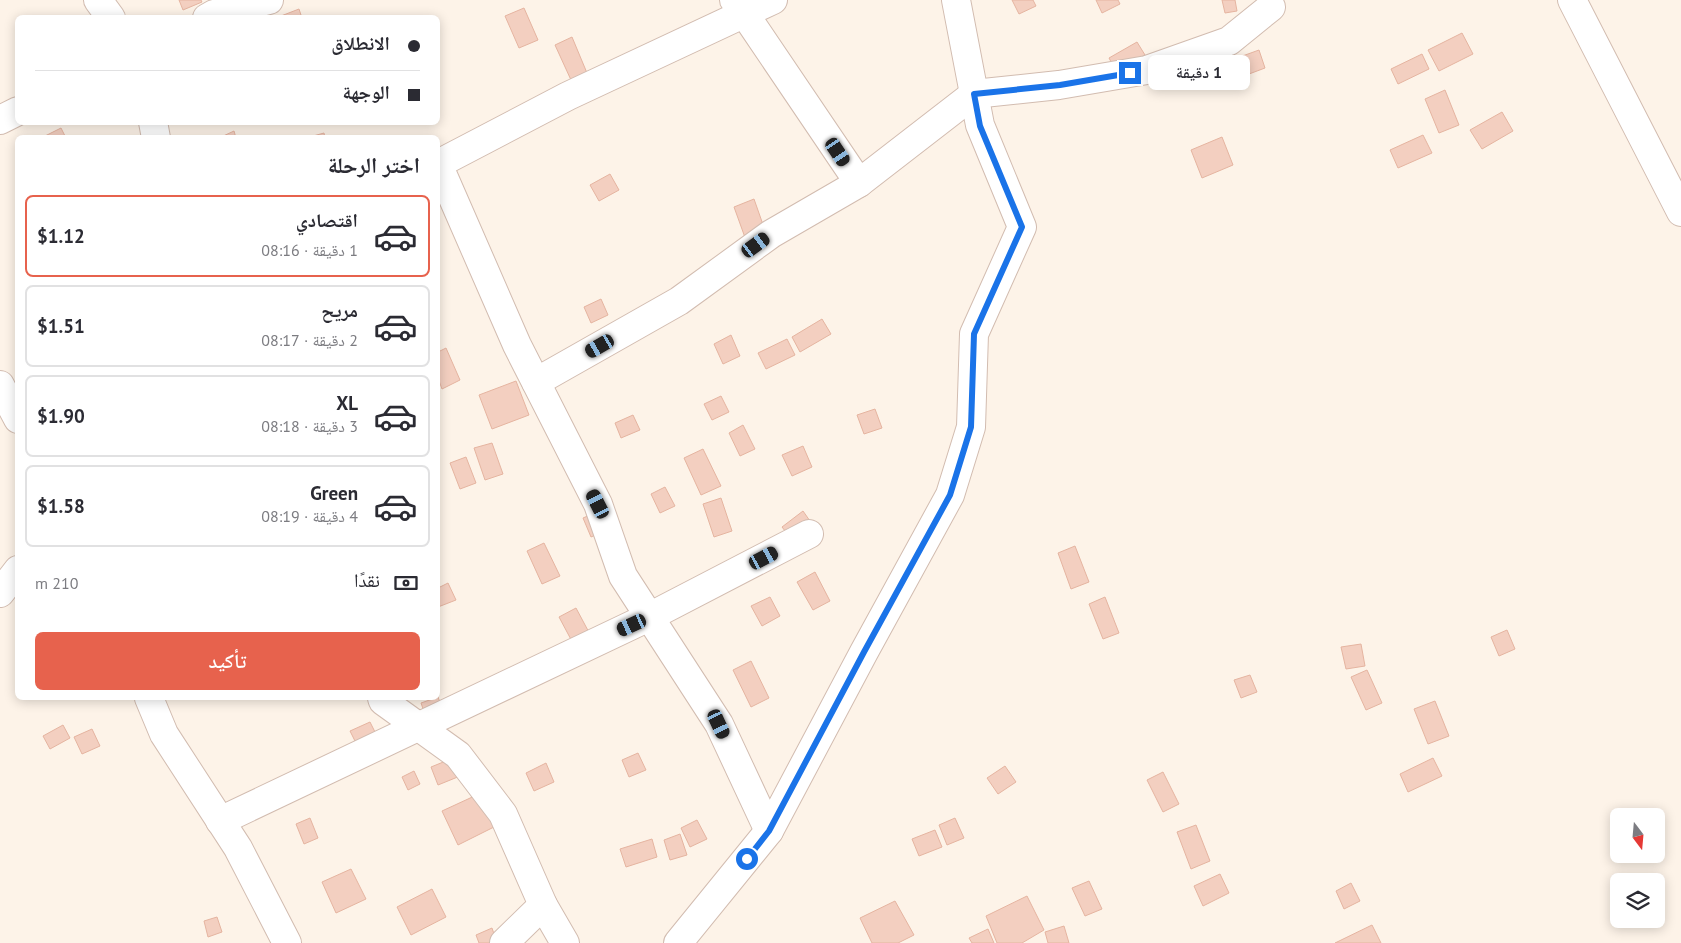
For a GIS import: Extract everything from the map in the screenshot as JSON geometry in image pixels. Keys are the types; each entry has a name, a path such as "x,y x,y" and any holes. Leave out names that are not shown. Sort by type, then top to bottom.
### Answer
{"street":[{"path":"98,0 109,15"},
{"path":"212,15 269,0"},
{"path":"440,163 739,7 773,0"},
{"path":"678,943 769,831 950,495 971,427 974,334 1022,227 980,126 956,0"},
{"path":"1572,0 1681,212"},
{"path":"739,7 859,182"},
{"path":"536,382 679,302 771,234 859,182 974,94 1060,85 1147,70 1229,41 1271,7"},
{"path":"0,120 15,112"},
{"path":"440,169 517,345 598,504 623,576 719,724 769,831"},
{"path":"15,374 0,383 15,413"},
{"path":"220,821 649,617 809,534"},
{"path":"0,593 15,574"},
{"path":"150,700 164,734 238,848 288,943"},
{"path":"383,700 458,755 503,814 543,905 565,943"},
{"path":"504,943 543,905"}],"building":[{"path":"179,0 201,0 202,2 183,10"},
{"path":"1012,0 1033,0 1036,6 1019,14"},
{"path":"1096,0 1118,0 1120,4 1102,13"},
{"path":"1222,0 1235,0 1237,11 1225,13"},
{"path":"524,8 538,40 519,48 505,16"},
{"path":"299,9 301,15 284,15"},
{"path":"1462,33 1473,54 1439,71 1428,50"},
{"path":"572,37 587,73 571,80 555,45"},
{"path":"1137,42 1145,55 1117,73 1109,58"},
{"path":"1259,50 1265,68 1233,80 1226,62"},
{"path":"1422,54 1429,69 1398,84 1391,69"},
{"path":"1445,90 1459,125 1439,133 1425,99"},
{"path":"1502,112 1513,131 1482,149 1470,130"},
{"path":"61,128 64,135 47,135"},
{"path":"234,131 235,135 225,135"},
{"path":"1423,135 1432,153 1398,168 1390,150"},
{"path":"1222,137 1233,165 1202,178 1191,150"},
{"path":"610,174 619,190 599,201 590,185"},
{"path":"754,199 767,236 747,243 734,207"},
{"path":"601,299 608,315 591,323 584,307"},
{"path":"822,319 831,334 800,352 792,337"},
{"path":"731,335 740,356 723,364 714,344"},
{"path":"787,339 795,355 766,369 758,353"},
{"path":"446,348 460,380 442,389 440,384 440,351"},
{"path":"516,381 529,415 492,429 479,395"},
{"path":"721,396 729,412 712,420 704,404"},
{"path":"875,409 882,428 864,434 857,415"},
{"path":"633,415 640,430 621,438 615,423"},
{"path":"743,425 755,449 740,456 729,433"},
{"path":"492,443 503,474 485,480 474,448"},
{"path":"803,446 812,467 792,476 782,455"},
{"path":"703,449 721,486 701,495 684,458"},
{"path":"466,457 476,483 460,489 450,463"},
{"path":"665,487 675,506 660,513 651,494"},
{"path":"721,498 732,531 714,537 703,504"},
{"path":"604,509 612,528 591,537 583,518"},
{"path":"803,511 810,521 789,536 782,527"},
{"path":"544,543 560,576 542,584 527,551"},
{"path":"1075,546 1089,582 1071,589 1058,553"},
{"path":"815,572 830,601 813,610 797,582"},
{"path":"448,583 456,600 440,606 440,587"},
{"path":"770,597 780,616 762,626 751,606"},
{"path":"1105,597 1119,633 1103,639 1089,604"},
{"path":"576,608 592,638 575,647 559,617"},
{"path":"1507,630 1515,649 1499,656 1491,637"},
{"path":"1361,644 1365,666 1346,669 1341,647"},
{"path":"751,661 769,698 751,707 733,670"},
{"path":"1367,670 1382,703 1366,710 1351,677"},
{"path":"1250,675 1257,692 1241,698 1234,680"},
{"path":"430,700 439,700 444,713 427,720 421,703"},
{"path":"1435,701 1449,736 1428,744 1414,709"},
{"path":"370,722 380,742 360,751 350,731"},
{"path":"63,725 70,738 50,749 43,736"},
{"path":"92,729 100,746 82,754 74,737"},
{"path":"638,753 646,770 629,777 622,760"},
{"path":"463,754 470,772 438,785 431,767"},
{"path":"1433,758 1442,776 1408,792 1400,774"},
{"path":"546,763 554,782 534,791 526,773"},
{"path":"1005,766 1016,782 998,794 987,778"},
{"path":"414,771 420,784 408,790 402,777"},
{"path":"1163,772 1179,804 1163,812 1147,780"},
{"path":"481,793 496,826 458,845 442,811"},
{"path":"310,818 318,838 304,844 296,824"},
{"path":"955,818 964,838 947,845 939,825"},
{"path":"697,820 707,839 690,847 681,828"},
{"path":"1196,825 1210,861 1191,869 1177,832"},
{"path":"935,830 942,847 919,856 912,839"},
{"path":"680,834 687,855 670,860 664,840"},
{"path":"652,839 657,857 626,867 620,849"},
{"path":"351,869 366,899 336,913 322,882"},
{"path":"1220,874 1229,893 1203,906 1194,886"},
{"path":"1089,881 1102,909 1085,916 1072,888"},
{"path":"1351,883 1360,901 1344,909 1336,891"},
{"path":"432,889 446,917 411,935 397,907"},
{"path":"1027,896 1044,930 1022,943 997,943 986,916"},
{"path":"895,901 914,935 898,943 872,943 860,918"},
{"path":"217,917 222,932 208,937 204,921"},
{"path":"1372,925 1381,943 1335,943"},
{"path":"1064,926 1069,943 1048,943 1045,932"},
{"path":"492,928 497,943 479,943 476,935"},
{"path":"988,929 994,943 972,943 969,938"}],"route":[{"path":"747,859 769,831 950,495 971,427 974,334 1022,227 980,126 974,94 1060,85 1130,73"}]}
